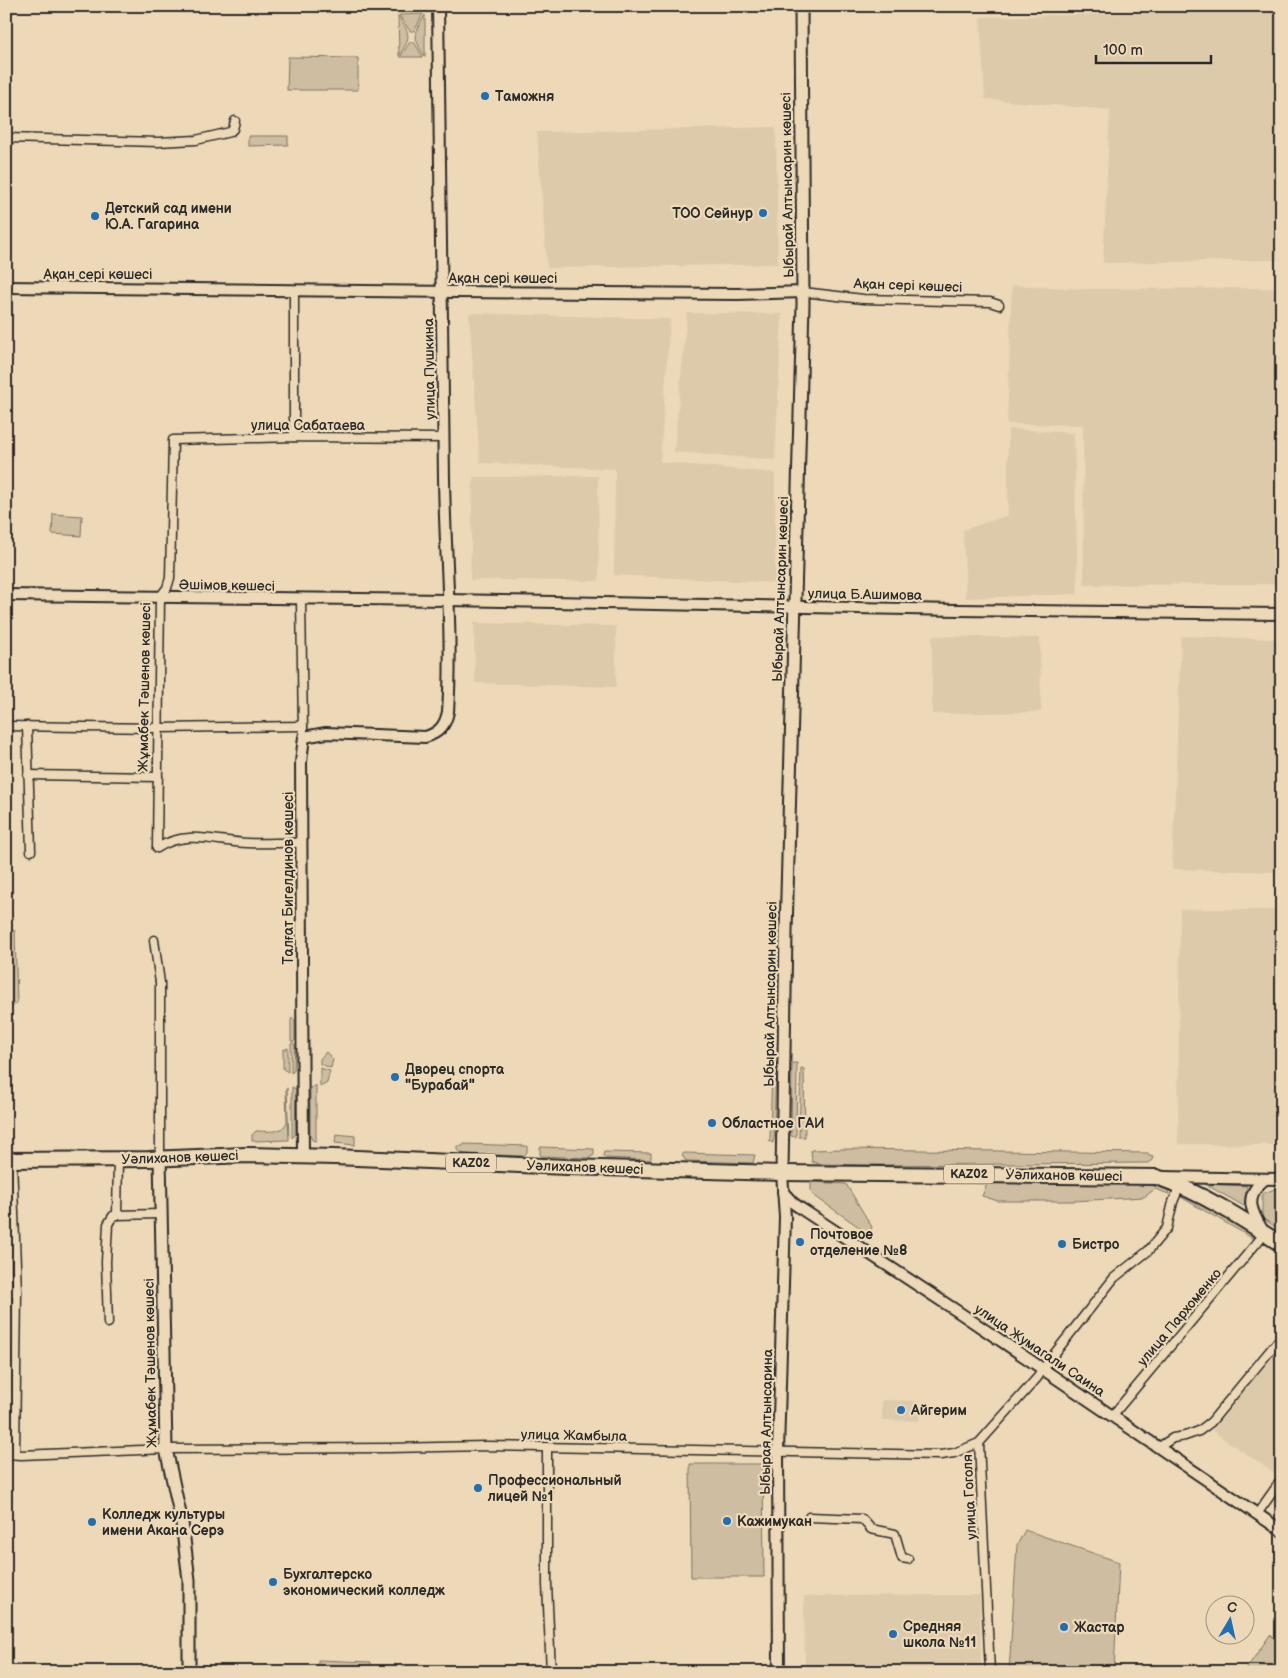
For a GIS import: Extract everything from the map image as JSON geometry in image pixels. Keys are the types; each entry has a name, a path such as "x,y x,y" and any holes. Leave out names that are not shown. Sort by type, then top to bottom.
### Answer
{"highway":[{"name":"Уәлиханов көшесі","path":"8,1159 118,1159 246,1155 567,1167 782,1172 1157,1176 1224,1207 1282,1245"},
{"name":"KАZ02","path":"8,1159 150,1156 160,1158"}],"main road":[{"name":"Ыбырай Алтынсарин көшесі","path":"782,1172 803,292 801,6"},
{"name":"Жұмабек Тәшенов көшесі","path":"160,1158 166,1449 182,1523 189,1580 189,1672"}],"street":[{"name":"улица Пушкина","path":"303,732 420,738 430,736 440,730 448,712 448,600 440,292 438,6"},
{"path":"6,138 158,142 196,140 230,132 235,122"},
{"name":"Ақан сері көшесі","path":"6,287 738,294 803,292 863,299 990,302 999,305"},
{"path":"294,290 294,436"},
{"name":"улица Сабатаева","path":"173,440 294,436 444,438"},
{"name":"Жұмабек Тәшенов көшесі","path":"173,440 170,578 167,588 160,598 157,848 173,840 189,837 247,843 302,843"},
{"name":"Әшімов көшесі","path":"6,595 301,600 448,600"},
{"name":"Талғат Бигелдинов көшесі","path":"301,600 303,732 301,762 303,1157"},
{"name":"улица Б.Ашимова","path":"448,600 1282,614"},
{"path":"6,726 303,732"},
{"path":"28,726 31,852"},
{"path":"28,775 158,777"},
{"name":"Жұмабек Тәшенов көшесі","path":"154,940 160,983 160,1158"},
{"path":"8,1159 17,1292 15,1454"},
{"path":"117,1215 118,1159"},
{"name":"Ыбырая Алтынсарина","path":"779,1672 778,1451 784,1217 782,1172"},
{"name":"Уәлиханов көшесі","path":"1157,1176 1282,1179"},
{"path":"1265,1179 1254,1189 1251,1202 1253,1214 1265,1234"},
{"name":"улица Гоголя","path":"990,1672 979,1443 1037,1378 1114,1278 1148,1251 1167,1228 1173,1202 1180,1185"},
{"name":"улица Жумагали Саина","path":"783,1192 803,1210 1043,1368 1282,1531"},
{"path":"108,1323 106,1262 108,1224 113,1216 117,1215 161,1214"},
{"name":"улица Пархоменко","path":"1112,1416 1265,1234"},
{"path":"6,1292 17,1292"},
{"path":"1159,1447 1173,1438 1198,1431 1211,1422 1282,1336"},
{"name":"улица Жамбыла","path":"6,1454 166,1449 487,1446 941,1454 954,1453 979,1443"},
{"path":"547,1447 547,1569 550,1672"},
{"path":"1257,1514 1282,1479"},
{"path":"809,1517 862,1519 871,1530 895,1534 902,1558 908,1559"}],"shaded area":[{"path":"1282,10 1282,260 1103,263 1110,110 985,99 980,17"},
{"path":"423,14 414,31 410,31 399,15"},
{"path":"425,15 425,57 418,45 416,36 418,27"},
{"path":"398,16 408,36 399,56"},
{"path":"410,42 414,42 423,57 400,57"},
{"path":"288,57 358,58 358,90 287,90"},
{"path":"776,127 778,264 547,268 537,132"},
{"path":"248,136 288,136 288,145 248,146"},
{"path":"1012,285 1082,289 1282,288 1282,584 1084,585 1083,425 1007,424"},
{"path":"469,313 670,319 660,462 775,473 775,583 614,575 615,469 480,463"},
{"path":"687,313 782,314 775,460 674,452"},
{"path":"1008,429 1074,433 1078,594 966,598 963,530 1008,515"},
{"path":"598,476 599,581 470,580 473,477"},
{"path":"53,514 82,516 81,536 52,534"},
{"path":"474,623 616,626 616,687 475,683"},
{"path":"932,636 1040,638 1041,712 932,714"},
{"path":"1181,636 1282,639 1282,872 1172,869"},
{"path":"1180,909 1282,910 1282,1145 1178,1144"},
{"path":"6,927 15,931 17,1003 6,1011"},
{"path":"292,1018 295,1020 295,1040 293,1042 291,1041"},
{"path":"291,1044 295,1045 294,1071 291,1073"},
{"path":"288,1048 288,1072 283,1069 283,1050"},
{"path":"326,1052 333,1059 331,1068 320,1064 320,1059"},
{"path":"776,1063 773,1143 769,1141 772,1065"},
{"path":"792,1063 797,1063 796,1137 791,1136"},
{"path":"320,1068 330,1071 327,1083 320,1087"},
{"path":"801,1068 804,1069 805,1137 799,1137"},
{"path":"316,1085 316,1141 312,1140 310,1135 310,1088"},
{"path":"292,1087 296,1089 295,1135 292,1138"},
{"path":"287,1088 289,1140 252,1141 252,1135 256,1131 274,1131 285,1126 287,1122"},
{"path":"336,1134 355,1136 355,1145 335,1143"},
{"path":"464,1144 527,1146 527,1152 524,1156 464,1154 457,1150 457,1146 463,1146"},
{"path":"540,1147 594,1149 594,1155 589,1158 541,1156"},
{"path":"811,1150 1148,1153 1149,1156 1153,1157 1148,1163 873,1165 821,1164 812,1162"},
{"path":"604,1152 651,1153 651,1158 650,1160 605,1158 603,1156"},
{"path":"684,1153 755,1155 753,1163 687,1161 682,1155"},
{"path":"1118,1181 1147,1184 1168,1190 1169,1194 1155,1189 1144,1197 1073,1201 998,1201 982,1196 987,1184 990,1182"},
{"path":"813,1182 846,1184 872,1227 869,1234 813,1195 811,1184"},
{"path":"1205,1184 1247,1186 1244,1206"},
{"path":"1282,1186 1282,1231 1262,1218 1262,1194"},
{"path":"1183,1193 1253,1234 1252,1238 1179,1196"},
{"path":"1282,1344 1282,1466 1276,1474 1212,1431"},
{"name":"Айгерим","path":"882,1400 919,1401 919,1421 882,1420"},
{"name":"Кажимукан","path":"690,1464 763,1464 764,1577 691,1577"},
{"name":"Жастар","path":"1025,1530 1119,1562 1114,1672 1009,1672 1017,1545"},
{"name":"Средняя школа №11","path":"980,1595 981,1672 805,1672 804,1596"},
{"path":"1270,1635 1282,1643 1282,1672 1244,1672"},
{"path":"318,1660 371,1662 371,1672 318,1672"}],"place":[{"name":"Таможня","path":"485,96"},
{"name":"ТОО Сейнур","path":"763,213"},
{"name":"Детский сад имени Ю.А. Гагарина","path":"95,216"},
{"name":"Дворец спорта \"Бурабай\"","path":"395,1077"},
{"name":"Областное ГАИ","path":"712,1123"},
{"name":"Почтовое отделение №8","path":"800,1242"},
{"name":"Бистро","path":"1062,1244"},
{"name":"Айгерим","path":"901,1410"},
{"name":"Профессиональный лицей №1","path":"478,1488"},
{"name":"Кажимукан","path":"727,1521"},
{"name":"Колледж культуры имени Акана Серэ","path":"92,1522"},
{"name":"Бухгалтерско экономический колледж","path":"273,1582"},
{"name":"Жастар","path":"1064,1627"},
{"name":"Средняя школа №11","path":"893,1634"}]}
